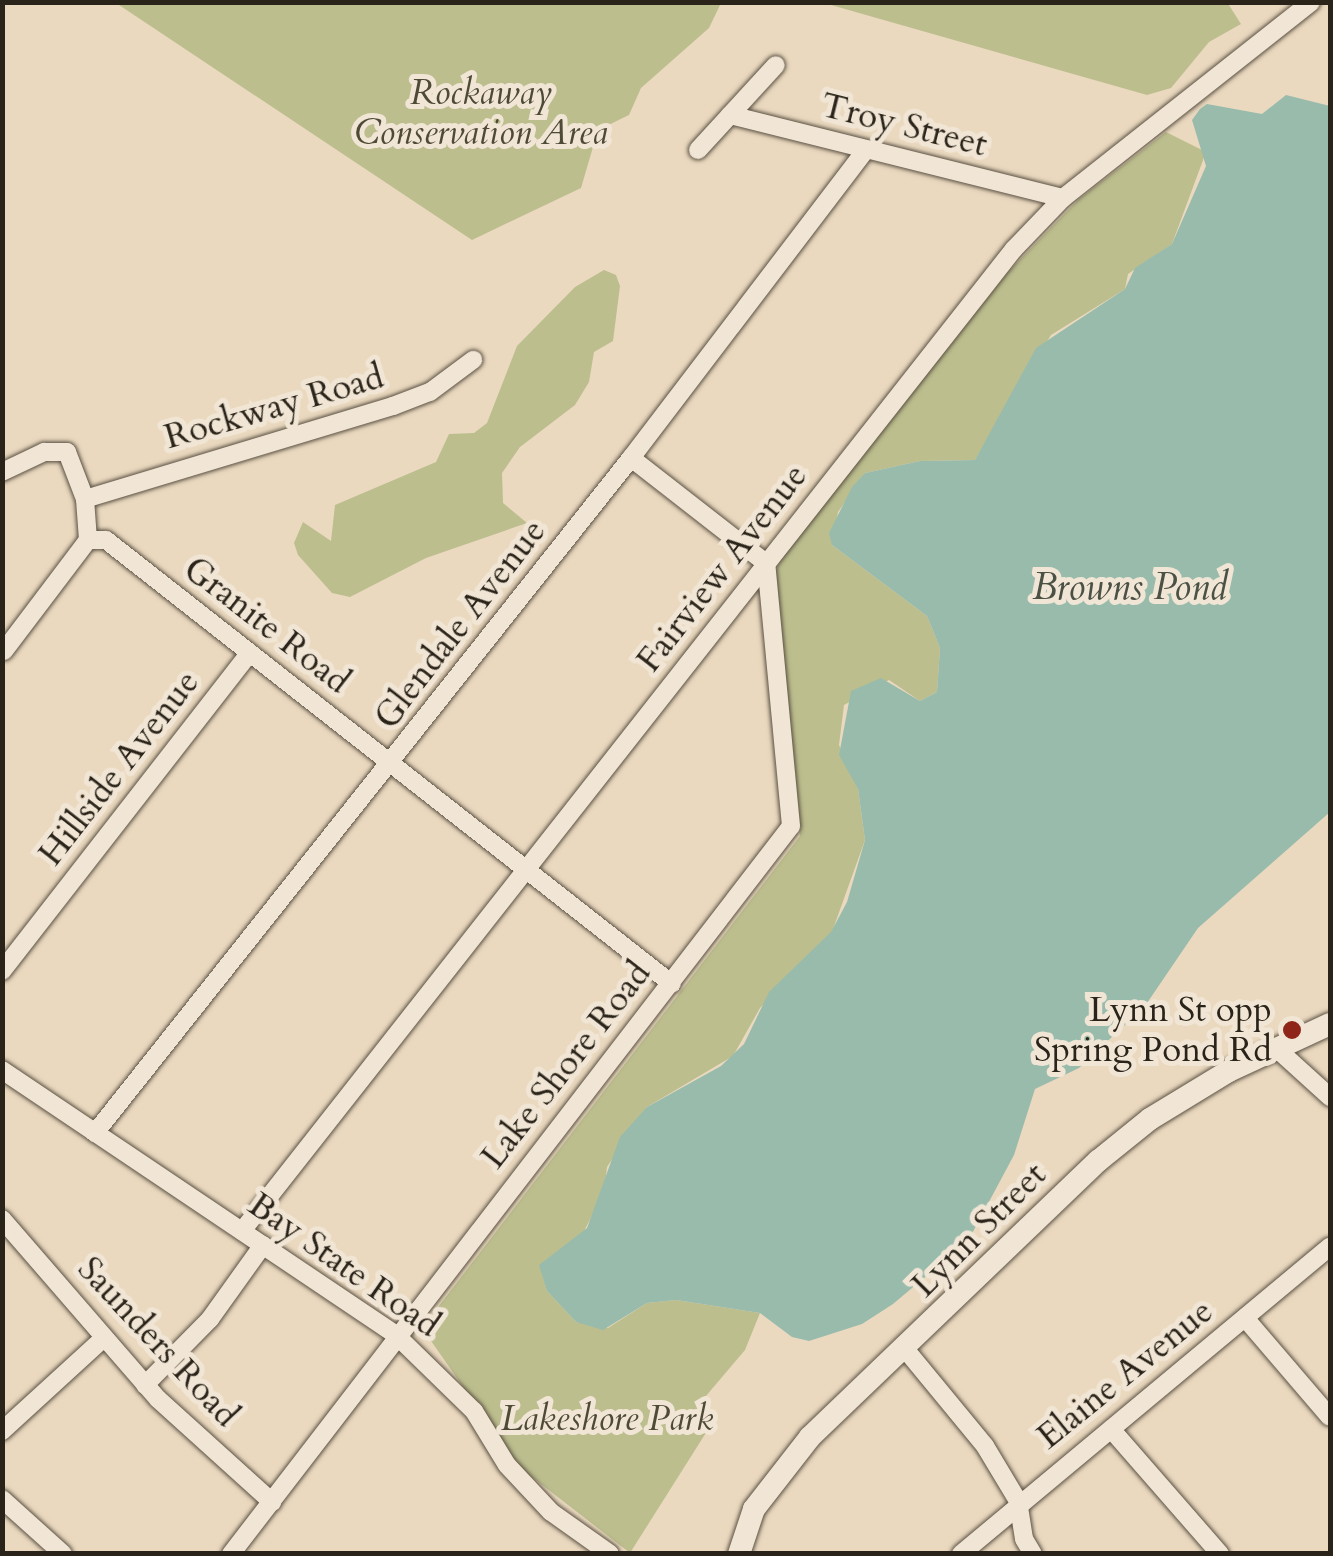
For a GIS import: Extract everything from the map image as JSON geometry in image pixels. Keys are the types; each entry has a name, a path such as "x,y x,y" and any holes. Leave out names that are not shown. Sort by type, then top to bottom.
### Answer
{"main road":[{"name":"Lynn Street","path":"739,1554 754,1509 782,1469 1137,1130 1277,1049 1330,1024"}],"street":[{"name":"Fairview Avenue","path":"242,1231 1014,249 1063,198 1311,2"},
{"path":"698,150 776,65"},
{"name":"Troy Street","path":"730,115 1063,198"},
{"name":"Glendale Avenue","path":"95,1132 391,764 866,149"},
{"name":"Rockway Road","path":"85,499 393,406 430,392 472,360"},
{"path":"2,472 44,452 67,452 85,499 88,540 4,651"},
{"path":"631,458 766,564"},
{"name":"Granite Road","path":"88,540 106,540 672,984"},
{"name":"Lake Shore Road","path":"231,1554 791,826 766,564"},
{"name":"Hillside Avenue","path":"2,971 250,653"},
{"path":"1277,1049 1330,1097"},
{"name":"Bay State Road","path":"2,1070 396,1335 467,1403 508,1465 550,1512 610,1554"},
{"name":"Saunders Road","path":"2,1219 146,1384 272,1502"},
{"path":"146,1384 201,1330 264,1245"},
{"name":"Elaine Avenue","path":"961,1554 1018,1502 1330,1247"},
{"path":"1245,1318 1330,1417"},
{"path":"2,1431 104,1338"},
{"path":"906,1350 985,1446 1018,1502 1024,1540 1033,1554"},
{"path":"1111,1429 1220,1554"},
{"path":"2,1500 63,1554"}],"green space":[{"path":"1227,2 1241,24 1209,42 1171,88 1147,95 824,3"},
{"name":"Rockaway Conservation Area","path":"116,3 721,3 709,28 641,88 629,115 598,130 581,188 472,240"},
{"name":"Lakeshore Park","path":"1166,132 1206,152 1172,244 1128,274 1125,289 1051,335 975,460 920,461 865,473 838,512 832,545 927,616 940,648 937,692 920,701 889,680 844,705 839,745 858,789 865,840 832,932 760,1008 733,1056 647,1107 607,1167 604,1192 580,1239 540,1265 547,1291 576,1322 608,1328 647,1303 676,1300 760,1313 745,1350 700,1403 709,1428 630,1553 519,1467 422,1328 800,836 777,636 774,578 782,554 1007,273 1078,200"},
{"path":"604,270 616,275 620,286 613,341 594,352 589,382 575,405 520,447 502,473 503,503 527,523 426,558 350,597 332,593 298,555 294,543 303,522 331,541 335,505 436,462 449,434 474,433 487,423 517,346 575,287"}],"water":[{"name":"Browns Pond","path":"1286,95 1330,106 1330,812 1198,928 1145,1006 1079,1068 1035,1089 1014,1155 968,1241 893,1304 862,1324 809,1341 792,1337 760,1313 676,1300 647,1303 603,1330 576,1322 547,1291 539,1265 587,1228 620,1137 647,1107 721,1066 744,1044 769,992 831,932 847,902 865,840 858,789 839,755 851,691 881,678 920,701 937,692 940,648 927,616 832,545 829,533 852,487 865,473 920,461 975,460 1036,348 1125,289 1135,268 1172,244 1206,166 1192,120 1200,109 1207,104 1262,114"}],"place":[{"name":"Lynn St opp Spring Pond Rd","path":"1292,1030"}]}
